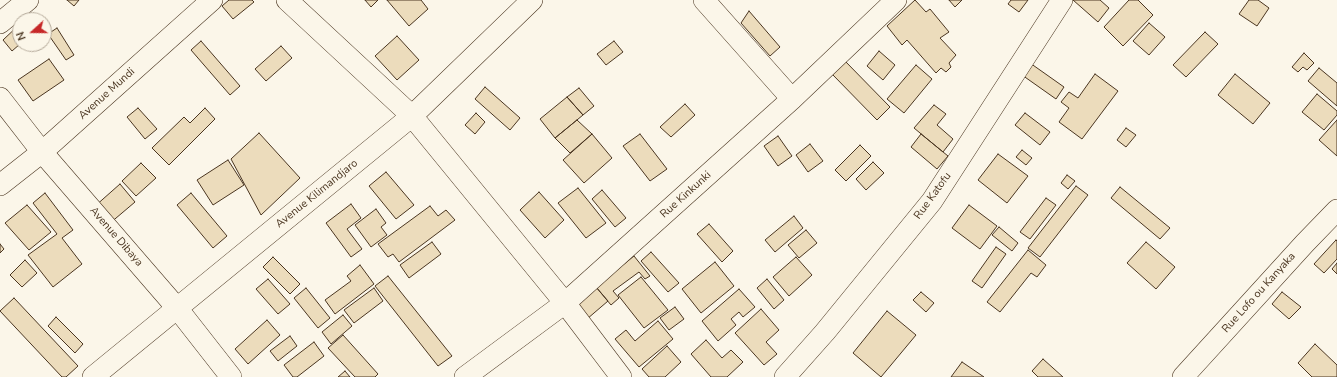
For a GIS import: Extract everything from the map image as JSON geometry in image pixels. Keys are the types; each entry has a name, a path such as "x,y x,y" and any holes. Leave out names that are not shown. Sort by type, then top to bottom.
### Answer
{"street":[{"path":"0,24 28,0"},
{"name":"Avenue Mundi","path":"0,185 42,152 212,0"},
{"path":"287,0 412,116 565,303 621,377"},
{"name":"Avenue Kilimandjaro","path":"93,377 412,116 532,0"},
{"path":"704,0 792,99"},
{"name":"Rue Kinkunki","path":"465,377 565,303 792,99 896,0"},
{"name":"Rue Katofu","path":"785,377 826,332 932,201 1062,0"},
{"name":"Avenue Dibaya","path":"0,98 42,152 177,308 231,377"},
{"name":"Rue Lofo ou Kanyaka","path":"1183,377 1337,210"}],"building":[{"path":"67,0 79,0 74,6"},
{"path":"229,0 252,0 254,2 233,19 222,6"},
{"path":"365,0 378,0 371,7"},
{"path":"387,0 421,0 428,9 409,26"},
{"path":"915,0 926,12 930,9 949,32 940,38 956,55 949,63 951,67 946,72 941,68 936,73 907,40 902,45 887,26"},
{"path":"949,0 962,0 955,7"},
{"path":"1011,0 1028,0 1019,12 1008,4"},
{"path":"1073,0 1100,0 1109,8 1098,22"},
{"path":"1129,0 1138,0 1153,15 1123,46 1104,27"},
{"path":"1249,0 1258,0 1269,8 1257,26 1239,14"},
{"path":"749,11 780,47 770,56 741,23"},
{"path":"1149,23 1165,37 1149,55 1133,41"},
{"path":"57,28 74,55 66,60 52,40 52,31"},
{"path":"12,32 12,51 3,40"},
{"path":"1205,32 1218,44 1186,77 1173,65"},
{"path":"397,36 419,60 397,80 375,56"},
{"path":"201,41 240,86 230,95 191,50"},
{"path":"614,41 623,52 606,65 597,54"},
{"path":"281,46 292,58 266,81 255,69"},
{"path":"879,51 895,65 883,80 867,66"},
{"path":"1304,53 1314,63 1307,70 1303,67 1298,72 1292,67"},
{"path":"49,59 64,80 33,101 18,80"},
{"path":"845,61 890,107 877,120 832,74"},
{"path":"1030,63 1064,87 1056,99 1022,75"},
{"path":"916,65 932,79 904,113 887,99"},
{"path":"1319,68 1337,83 1337,106 1308,81"},
{"path":"1095,74 1118,91 1082,139 1059,122 1069,108 1061,102 1069,92 1078,98"},
{"path":"1235,74 1270,103 1253,124 1218,95"},
{"path":"485,87 520,118 510,130 475,99"},
{"path":"579,88 594,106 583,115 567,97"},
{"path":"1317,94 1337,111 1337,115 1324,130 1302,112"},
{"path":"567,97 583,115 555,138 540,119"},
{"path":"685,104 695,115 671,137 660,127"},
{"path":"934,105 946,114 937,125 953,139 943,152 914,128"},
{"path":"138,108 157,129 145,139 127,117"},
{"path":"205,108 215,119 169,165 152,148 184,117 190,123"},
{"path":"476,113 485,122 475,134 465,125"},
{"path":"1025,113 1050,132 1040,145 1015,125"},
{"path":"577,120 592,134 570,153 555,138"},
{"path":"1337,120 1337,156 1319,140"},
{"path":"1126,128 1136,135 1126,147 1117,140"},
{"path":"259,133 300,178 261,215 231,159"},
{"path":"592,134 612,158 584,183 563,160"},
{"path":"640,134 667,169 650,181 623,146"},
{"path":"921,134 948,156 937,169 911,147"},
{"path":"778,136 792,156 778,166 764,146"},
{"path":"810,144 823,161 808,172 796,155"},
{"path":"860,145 871,156 846,181 835,170"},
{"path":"1022,150 1032,158 1026,165 1016,157"},
{"path":"998,154 1028,176 1007,203 978,180"},
{"path":"228,160 244,185 213,205 197,180"},
{"path":"873,162 884,173 866,190 856,179"},
{"path":"141,163 156,178 136,196 122,181"},
{"path":"386,172 414,205 396,219 369,186"},
{"path":"1067,175 1075,181 1068,189 1061,183"},
{"path":"120,184 135,202 109,224 94,207"},
{"path":"1076,186 1088,195 1040,257 1028,248"},
{"path":"1120,187 1170,228 1160,239 1111,198"},
{"path":"578,188 606,223 586,238 558,203"},
{"path":"602,190 626,218 615,227 592,199"},
{"path":"539,192 564,220 545,238 520,210"},
{"path":"45,193 73,230 62,238 82,264 53,287 28,255 57,234 33,203"},
{"path":"191,193 227,236 213,248 177,205"},
{"path":"1046,198 1056,205 1030,239 1020,232"},
{"path":"351,204 361,218 347,229 362,249 351,257 326,223"},
{"path":"27,205 51,232 29,250 5,223"},
{"path":"969,205 997,226 980,249 952,228"},
{"path":"430,206 438,216 446,210 455,220 399,262 393,254 388,257 378,244"},
{"path":"376,209 386,223 381,227 387,235 371,247 355,225"},
{"path":"794,216 803,228 775,252 765,240"},
{"path":"709,224 733,251 722,262 697,234"},
{"path":"999,227 1018,243 1012,251 992,235"},
{"path":"806,230 817,243 799,258 788,245"},
{"path":"1336,240 1337,259 1324,273 1314,264"},
{"path":"432,242 441,254 409,278 400,265"},
{"path":"1146,242 1175,267 1156,289 1127,263"},
{"path":"0,244 4,249 0,253"},
{"path":"996,247 1006,254 982,288 972,281"},
{"path":"1028,250 1046,265 1037,277 1031,273 1000,312 987,302"},
{"path":"651,252 679,283 668,292 641,261"},
{"path":"634,256 650,276 645,279 639,272 613,291 619,298 611,305 596,287"},
{"path":"273,257 300,284 290,294 263,267"},
{"path":"796,257 812,275 789,296 773,277"},
{"path":"25,260 37,273 22,287 10,275"},
{"path":"715,262 734,286 701,313 682,289"},
{"path":"1337,263 1337,274 1332,269"},
{"path":"360,265 374,284 335,314 325,300 351,281 347,276"},
{"path":"388,276 452,356 438,366 375,286"},
{"path":"641,277 668,310 644,328 618,295"},
{"path":"268,279 290,304 278,314 256,289"},
{"path":"767,279 784,300 774,309 757,288"},
{"path":"596,287 608,301 587,319 574,305"},
{"path":"306,288 330,318 318,328 294,298"},
{"path":"374,288 383,301 354,323 344,310"},
{"path":"739,289 755,307 743,317 739,312 731,319 736,325 718,341 702,321"},
{"path":"921,292 934,303 926,312 913,300"},
{"path":"1282,292 1301,307 1289,319 1272,304"},
{"path":"14,298 78,366 66,377 62,377 0,311"},
{"path":"675,307 684,319 669,330 660,318"},
{"path":"761,309 779,330 766,342 777,354 764,365 735,333"},
{"path":"887,311 916,335 881,377 853,353"},
{"path":"343,315 352,326 331,344 322,332"},
{"path":"56,317 83,344 75,353 48,326"},
{"path":"267,320 280,335 248,364 235,349"},
{"path":"658,321 673,339 639,367 615,339 626,330 635,341"},
{"path":"343,335 378,374 375,377 355,377 328,348"},
{"path":"290,336 297,346 278,361 270,351"},
{"path":"706,340 722,358 731,350 743,362 727,377 711,377 691,354"},
{"path":"314,342 324,356 297,377 293,377 284,365"},
{"path":"1315,344 1337,365 1337,377 1312,377 1298,363"},
{"path":"667,346 681,362 665,377 649,377 642,369"},
{"path":"1043,359 1063,377 1038,377 1032,371"},
{"path":"962,362 984,377 951,377"},
{"path":"345,371 350,377 338,377"}]}
